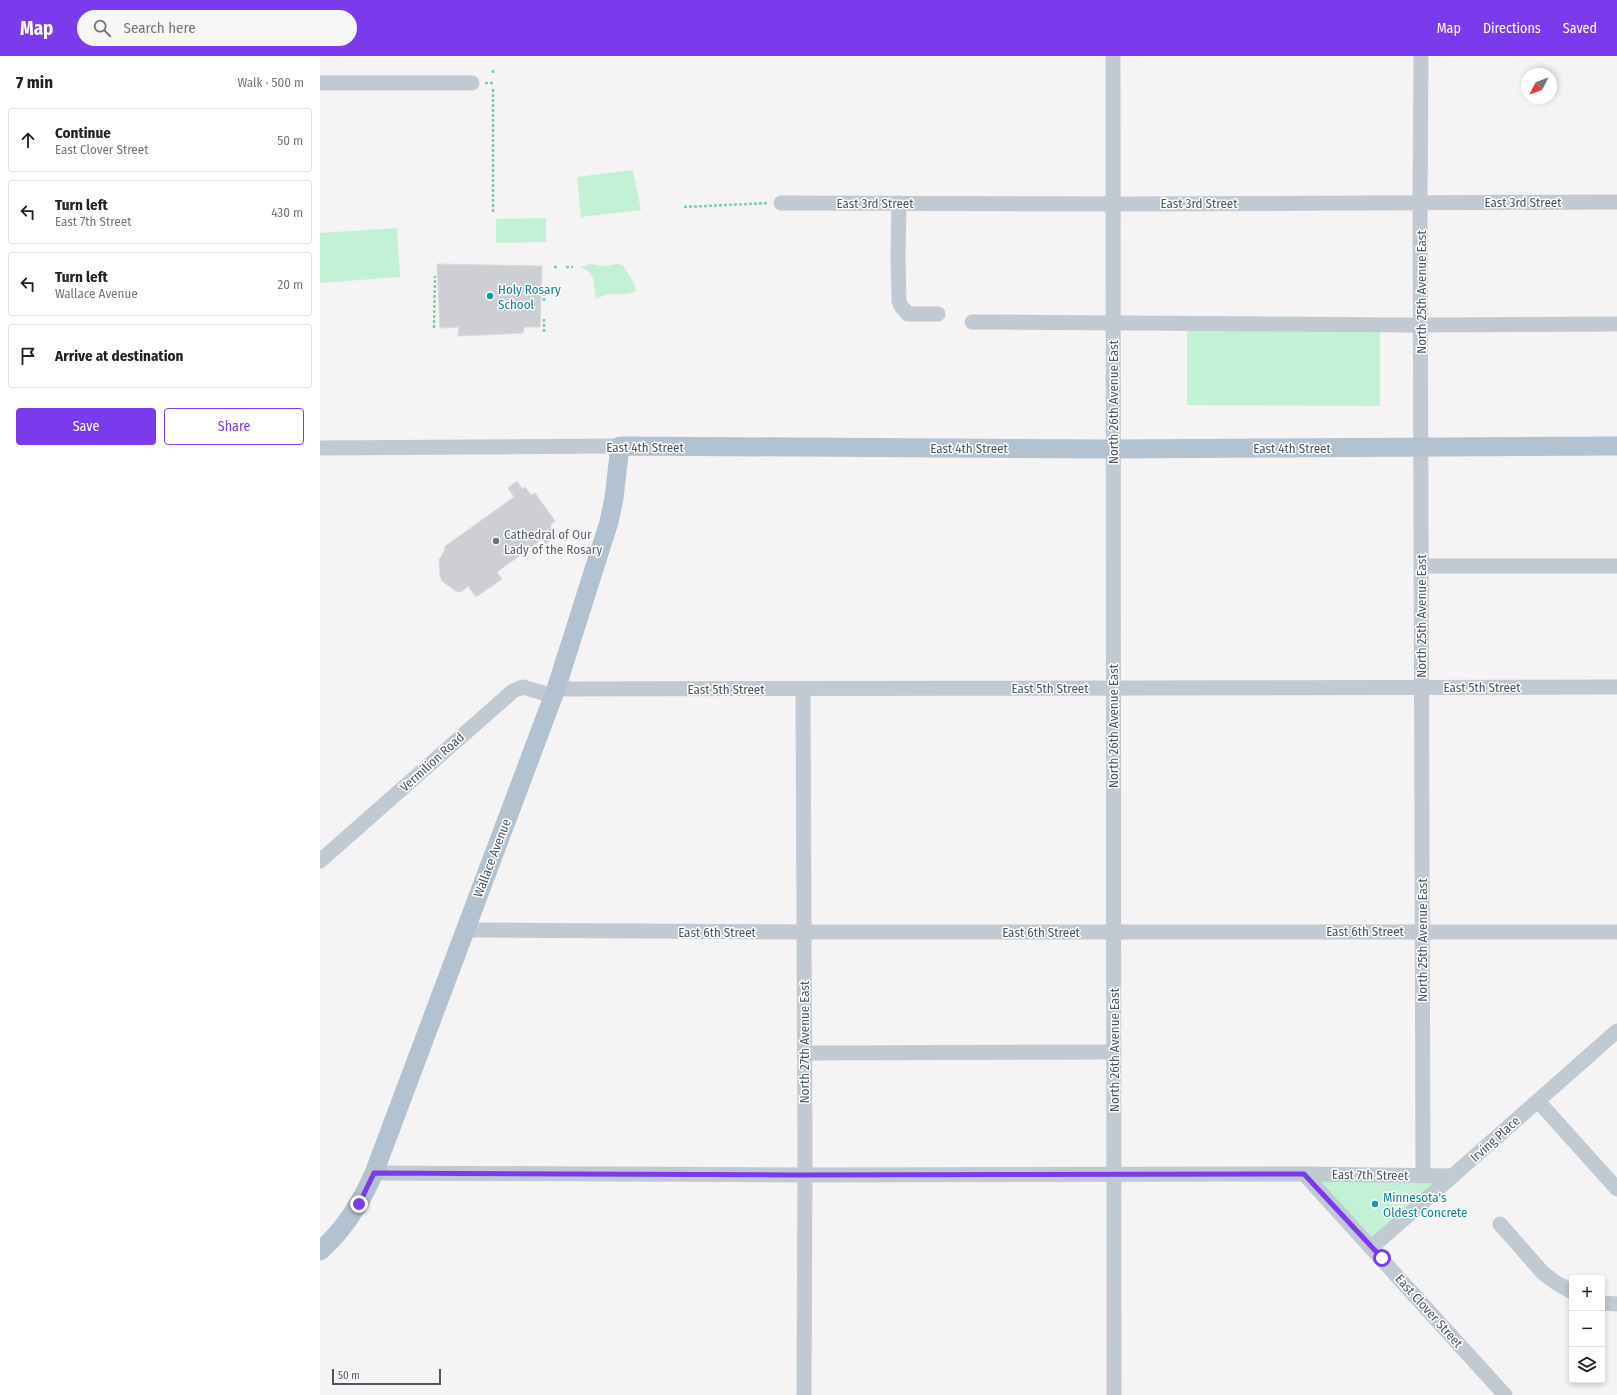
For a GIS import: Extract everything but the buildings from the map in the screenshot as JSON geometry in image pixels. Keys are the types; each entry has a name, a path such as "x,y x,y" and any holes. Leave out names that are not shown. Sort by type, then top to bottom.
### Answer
{"main road":[{"name":"East 4th Street","path":"620,446 1113,449 1617,446"},
{"name":"Wallace Avenue","path":"320,1250 338,1234 348,1221 374,1173 554,692 609,522 614,498 620,446"}],"street":[{"name":"North 26th Avenue East","path":"1113,56 1114,1395"},
{"name":"North 25th Avenue East","path":"1422,56 1420,203 1423,932 1422,1176"},
{"path":"320,83 472,83"},
{"name":"East 3rd Street","path":"781,203 1113,204 1617,202"},
{"path":"899,203 898,258 901,306 908,314 938,314"},
{"path":"972,322 1421,325 1617,324"},
{"name":"East 4th Street","path":"320,448 620,446"},
{"path":"1422,566 1617,566"},
{"name":"Vermilion Road","path":"320,860 513,691 523,687 554,692"},
{"name":"East 5th Street","path":"554,692 803,689 1617,687"},
{"name":"North 27th Avenue East","path":"803,689 805,1175 804,1395"},
{"name":"East 6th Street","path":"465,930 804,932 1617,932"},
{"name":"Irving Place","path":"1372,1247 1617,1031"},
{"path":"804,1053 1114,1052"},
{"path":"1538,1101 1617,1189"},
{"name":"East 7th Street","path":"374,1173 805,1175 1304,1174 1453,1176"},
{"name":"East Clover Street","path":"1304,1174 1505,1395"},
{"path":"1500,1224 1543,1273 1569,1290"},
{"path":"1605,1303 1617,1304"}],"path":[{"path":"493,89 493,212"},
{"path":"684,207 781,203"},
{"path":"554,267 559,267"},
{"path":"566,267 573,267"},
{"path":"434,328 435,276"},
{"path":"544,293 544,301"},
{"path":"544,319 544,332"}],"green space":[{"path":"633,170 641,210 581,217 577,177"},
{"path":"546,218 546,242 496,243 496,219"},
{"path":"397,228 400,277 320,283 320,233"},
{"path":"590,264 604,266 618,264 623,265 634,283 636,291 633,293 610,294 596,299 593,278 588,271 581,267"},
{"path":"1187,328 1380,329 1380,406 1187,405"},
{"path":"1304,1174 1453,1176 1372,1247"}],"place":[{"name":"Holy Rosary School","path":"490,296"},
{"name":"Cathedral of Our Lady of the Rosary","path":"496,541"},
{"name":"Minnesota's Oldest Concrete","path":"1375,1204"}],"route":[{"path":"359,1204 374,1173 791,1175 1304,1174 1382,1258"}]}
